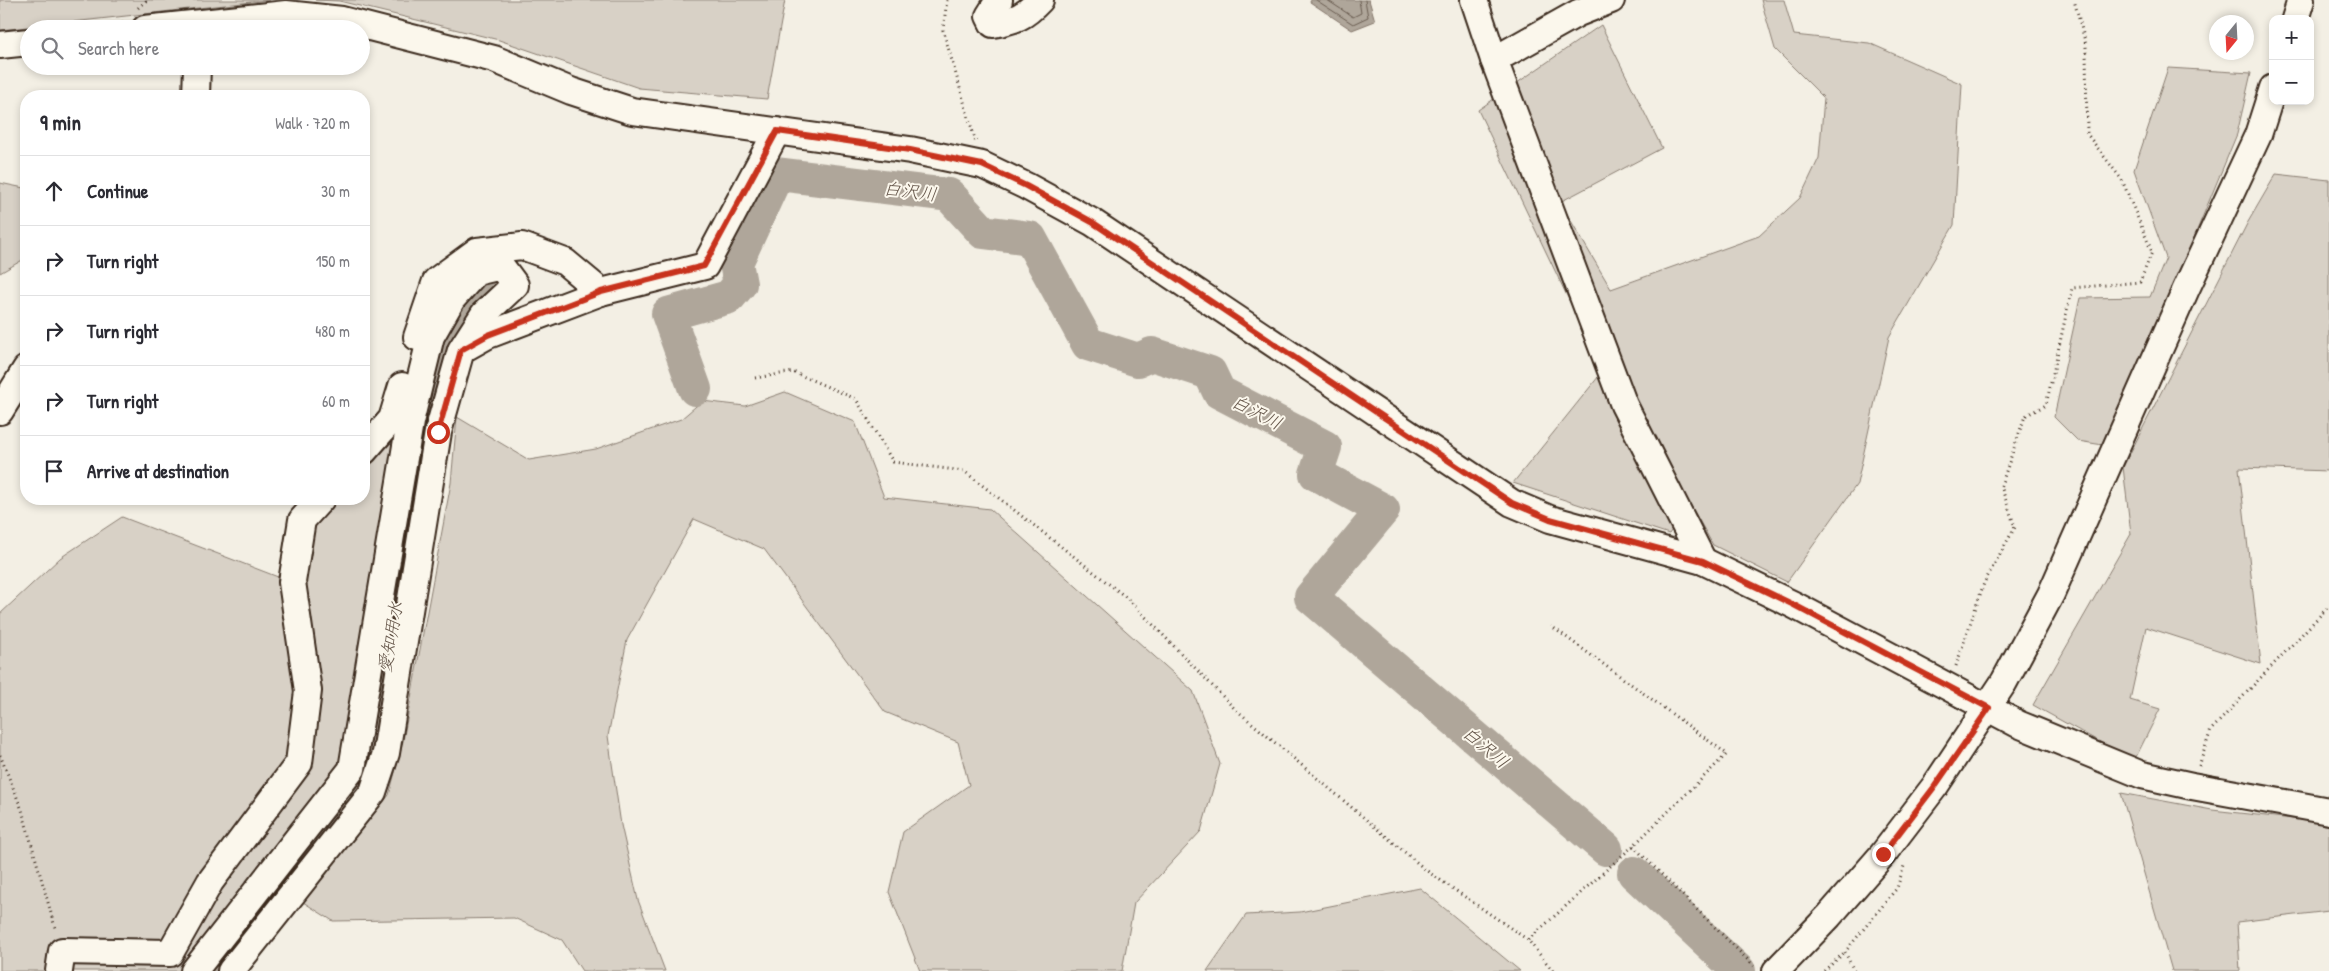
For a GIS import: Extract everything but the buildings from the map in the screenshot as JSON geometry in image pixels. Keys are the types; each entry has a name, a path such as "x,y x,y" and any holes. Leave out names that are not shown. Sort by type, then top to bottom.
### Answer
{"street":[{"path":"999,0 989,16 993,24 1015,21 1029,12 1040,0"},
{"path":"1474,0 1494,60 1624,406 1703,561"},
{"path":"1494,60 1578,13 1611,0"},
{"path":"2296,15 2301,0"},
{"path":"242,20 286,14 342,20"},
{"path":"370,27 494,59 571,91 632,111 910,150 982,165 1026,186 1092,222 1512,503 1550,519 1703,561 1794,605 2018,724 2142,775 2329,811"},
{"path":"0,45 20,43"},
{"path":"196,90 197,75"},
{"path":"1767,970 1829,916 1883,854 1935,786 1989,708 2051,594 2186,289 2258,135 2269,101"},
{"path":"461,350 488,335 601,292 704,266 777,131"},
{"path":"370,444 392,419 436,281 477,251 522,246 564,262 601,292"},
{"path":"194,971 352,769 410,422 431,336 452,299 476,272 501,266 515,285 484,314 461,350 438,432 386,753 373,792 231,971"},
{"path":"0,411 20,379"},
{"path":"60,961 170,953 210,882 299,763 308,691 292,582 302,520 316,505"}],"path":[{"path":"947,0 943,30 982,165"},
{"path":"1949,688 1984,583 2015,527 2001,486 2025,416 2046,405 2072,288 2140,282 2152,252 2122,180 2087,134 2086,44 2074,0"},
{"path":"755,378 794,372 838,391 856,399 893,462 964,470 1128,598 1234,708 1419,865 1528,940 1553,971"},
{"path":"2192,786 2211,730 2329,606"},
{"path":"1528,940 1632,846 1727,754 1551,626"},
{"path":"0,755 22,810 60,961"},
{"path":"1632,846 1767,970"},
{"path":"1824,971 1844,952 1897,888 1905,862"},
{"path":"1844,952 1854,971"}],"shaded area":[{"path":"0,0 270,0 90,20 20,20 20,28 0,30"},
{"path":"315,0 785,0 767,99 639,88 499,40 339,1"},
{"path":"1761,0 1784,0 1794,35 1869,43 1962,84 1954,225 1889,337 1857,484 1787,582 1713,545 1690,504 1669,534 1513,483 1603,371 1478,110 1601,25 1662,148 1560,202 1611,289 1759,236 1800,198 1819,158 1824,98 1775,49"},
{"path":"2168,68 2251,73 2237,134 2175,283 2103,445 2078,441 2054,417 2080,298 2150,297 2166,258 2134,170"},
{"path":"2276,174 2329,180 2329,471 2239,468 2261,664 2146,627 2130,700 2160,709 2134,761 2033,705 2131,534 2123,467 2248,222"},
{"path":"0,183 20,187 20,261 0,273"},
{"path":"785,392 855,422 884,497 990,509 1193,691 1220,764 1201,831 1134,903 1122,971 920,971 889,892 903,832 969,785 958,742 885,712 764,549 694,519 627,640 608,736 621,825 638,900 665,971 582,971 562,940 514,918 333,921 303,902 389,795 402,746 451,483 457,417 529,460 596,449 681,419 702,401 745,406"},
{"path":"397,437 342,763 180,971 0,971 0,614 60,558 122,517 304,587 313,524 332,505 370,505 370,465"},
{"path":"2121,793 2212,810 2329,823 2329,911 2237,922 2240,971 2172,971"},
{"path":"1420,888 1520,971 1207,971 1246,915 1300,912"}],"water":[{"path":"1311,0 1369,0 1375,21 1352,30 1310,2"}],"waterway":[{"name":"白沢川","path":"695,389 668,314 729,297 740,284 736,263 777,174 949,195 983,232 1030,238 1088,344 1138,360 1152,354 1210,373 1219,392 1325,447 1316,474 1383,510 1311,597 1606,849"},
{"name":"愛知用水","path":"214,971 366,773 442,340 472,300 501,277"},
{"name":"白沢川","path":"1634,873 1739,971"}],"route":[{"path":"438,432 461,350 488,335 601,292 704,266 777,131 910,150 982,165 1026,186 1092,222 1512,503 1550,519 1703,561 1794,605 1989,708 1968,735 1935,786 1883,854"}]}
